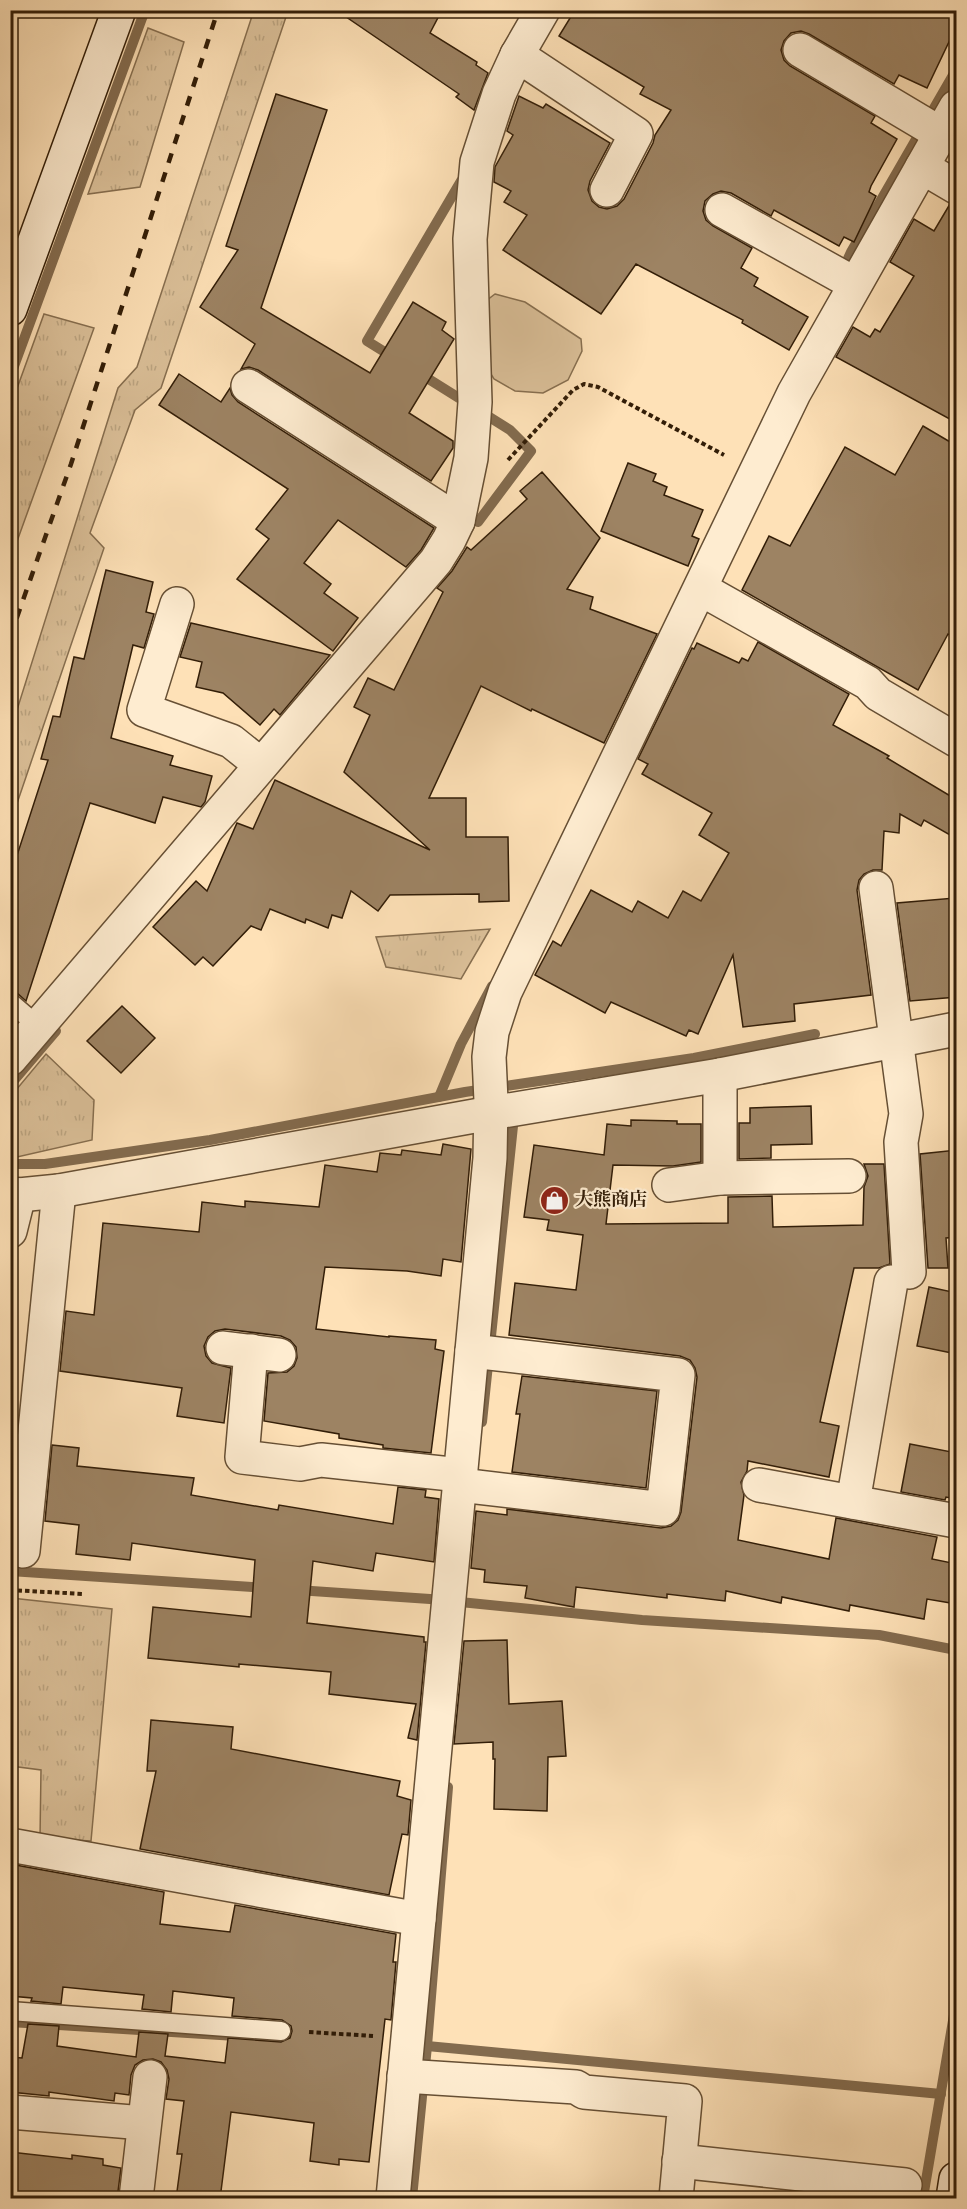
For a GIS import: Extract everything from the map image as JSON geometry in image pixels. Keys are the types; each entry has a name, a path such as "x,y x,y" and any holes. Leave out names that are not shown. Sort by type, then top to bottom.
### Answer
{"street":[{"path":"10,309 119,10"},
{"path":"10,1059 436,561 449,540 458,521 471,458 475,414 470,239 476,171 489,124 517,55 543,10"},
{"path":"393,2199 413,2060 419,1919 448,1602 467,1483 483,1352 490,1158 489,1057 492,1032 505,992 794,393 843,277 922,167 936,122 800,50"},
{"path":"517,55 636,135 607,190"},
{"path":"922,167 957,187"},
{"path":"722,210 843,277"},
{"path":"248,386 458,521"},
{"path":"701,589 868,683 878,694 953,729"},
{"path":"177,604 144,710 231,741 261,765"},
{"path":"854,1502 900,1277 901,1142 906,1114 876,888"},
{"path":"10,1231 15,1195 59,1191 491,1096 720,1076 957,1029"},
{"path":"720,1076 720,1178"},
{"path":"669,1185 720,1178 849,1176"},
{"path":"23,1551 59,1191"},
{"path":"251,1351 242,1457 300,1464 321,1460 467,1483 663,1509 678,1375 483,1352"},
{"path":"759,1485 957,1521"},
{"path":"10,1845 419,1919"},
{"path":"413,2060 576,2087 584,2092 685,2101 676,2199"},
{"path":"136,2199 150,2077"},
{"path":"10,2112 144,2123"},
{"path":"679,2161 905,2185"},
{"path":"953,2199 957,2178"}],"lane":[{"path":"10,1002 38,1026"},
{"path":"10,2011 281,2031"}],"path":[{"path":"518,447 573,390 584,384 598,387 721,455 731,456"},
{"path":"10,1590 83,1594"},
{"path":"281,2031 413,2060"}],"green space":[{"path":"254,10 288,11 161,388 135,410 90,533 104,548 11,821 11,729 118,388 137,367"},
{"path":"148,28 184,42 140,187 88,194"},
{"path":"495,294 525,302 581,339 582,351 568,380 543,393 515,391 494,379 483,361 486,301"},
{"path":"44,314 94,328 11,558 11,405"},
{"path":"490,929 461,979 386,967 376,937"},
{"path":"46,1054 94,1100 92,1140 17,1157 11,1156 11,1096"},
{"path":"11,1598 112,1609 91,1841 40,1838 41,1770 11,1766"}],"building":[{"path":"336,10 442,10 430,33 477,62 476,65 488,73 474,110 456,97 459,94"},
{"path":"575,10 957,10 957,25 927,88 899,75 894,84 801,31 791,33 784,41 781,50 784,60 790,66 875,116 871,123 897,139 871,186 869,192 876,196 854,242 844,237 839,246 774,210 771,216 731,193 721,191 705,201 703,211 706,220 752,248 741,268 758,278 754,286 808,317 789,350 742,323 743,320 636,264 601,314 503,250 527,215 504,202 511,191 494,182 495,167 513,135 507,131 519,96 543,108 546,104 610,143 590,181 588,190 592,201 599,207 607,209 617,206 624,199 655,135 671,110 640,94 644,87 559,36"},
{"path":"276,94 327,110 261,308 370,373 413,302 446,322 442,330 454,339 409,413 453,441 453,448 431,481 258,370 249,367 241,369 255,344 200,307 238,250 226,246"},
{"path":"950,204 957,206 957,423 836,357 853,327 870,337 875,329 880,332 914,276 890,262 914,219 934,231"},
{"path":"179,374 221,402 230,388 238,402 434,528 421,550 406,567 338,520 304,563 331,584 324,593 358,618 333,651 237,579 269,539 256,529 288,489 159,405"},
{"path":"923,426 957,446 957,640 948,634 918,690 742,590 769,536 790,546 845,447 895,475"},
{"path":"628,463 656,474 653,481 667,487 664,495 703,510 692,536 699,539 688,566 601,531"},
{"path":"542,472 600,538 567,589 593,597 590,609 657,634 604,743 481,686 429,798 466,798 466,837 508,837 509,901 479,902 479,894 390,895 378,911 351,891 342,918 332,915 328,928 306,919 305,923 270,909 261,930 251,926 213,966 203,957 195,965 153,927 196,881 207,891 237,823 253,829 275,780 430,850 344,772 370,715 354,707 368,678 394,690 443,592 437,588 452,571 467,547 471,550 527,499 520,491"},
{"path":"106,570 153,582 146,612 154,614 144,648 133,645 111,738 173,756 170,765 212,776 205,802 201,807 163,797 155,823 90,803 26,1001 17,993 10,991 10,877 48,760 41,759 53,716 60,717 74,657 84,659"},
{"path":"191,623 330,655 280,715 274,709 260,725 223,693 196,687 202,662 180,657"},
{"path":"758,642 849,694 833,725 889,756 887,758 957,800 957,839 924,820 921,826 900,814 899,833 884,831 882,870 873,870 864,874 859,880 857,890 871,995 794,1004 795,1021 743,1027 733,955 698,1034 689,1030 686,1036 611,1002 605,1013 535,975 553,941 561,946 591,890 632,912 638,901 668,918 683,891 701,901 729,853 699,835 712,813 642,774 648,764 638,759 692,648 694,649 697,643 739,663 742,658 748,661"},
{"path":"955,898 957,997 910,1001 897,903"},
{"path":"122,1006 155,1038 121,1073 87,1041"},
{"path":"811,1106 812,1144 771,1145 771,1158 739,1159 739,1123 750,1123 750,1108"},
{"path":"631,1120 701,1124 701,1162 673,1166 613,1165 606,1224 728,1223 728,1197 772,1196 773,1227 863,1225 864,1187 868,1176 864,1164 884,1164 890,1264 879,1268 854,1268 820,1422 839,1426 829,1477 748,1461 747,1471 741,1482 744,1495 738,1540 829,1559 836,1518 937,1537 932,1559 957,1564 957,1604 927,1599 924,1619 850,1605 849,1611 782,1597 781,1603 726,1591 725,1601 667,1594 667,1598 576,1587 574,1607 525,1598 527,1586 484,1582 485,1570 471,1568 476,1511 507,1515 507,1509 661,1528 671,1526 678,1520 681,1512 697,1377 690,1360 680,1356 509,1335 515,1283 576,1290 583,1235 547,1230 549,1220 524,1217 534,1145 604,1155 607,1124 631,1126"},
{"path":"443,1144 471,1149 461,1262 443,1259 441,1276 407,1271 325,1267 316,1329 436,1340 435,1349 444,1351 431,1453 383,1448 383,1445 339,1438 339,1434 264,1421 268,1373 287,1372 294,1366 297,1358 296,1347 290,1340 281,1336 225,1329 215,1331 208,1337 204,1346 206,1356 212,1363 231,1368 224,1423 177,1416 182,1388 60,1371 66,1311 94,1315 103,1223 199,1232 202,1202 245,1207 245,1201 319,1207 325,1165 377,1172 380,1153 401,1155 402,1150 441,1155"},
{"path":"957,1150 957,1237 946,1238 948,1268 928,1268 920,1154"},
{"path":"929,1287 957,1293 957,1354 917,1346"},
{"path":"522,1376 657,1391 646,1488 512,1472 520,1414 516,1414"},
{"path":"910,1444 957,1453 957,1499 946,1497 945,1500 901,1492"},
{"path":"52,1445 79,1448 77,1466 194,1478 191,1495 278,1510 279,1505 393,1524 398,1487 426,1490 425,1497 439,1499 434,1562 376,1553 373,1571 313,1561 307,1623 424,1637 424,1642 426,1642 417,1740 408,1738 416,1704 329,1694 331,1672 239,1664 239,1667 148,1658 153,1607 251,1617 255,1560 132,1543 130,1560 76,1554 79,1525 45,1521"},
{"path":"507,1640 509,1704 562,1701 566,1756 548,1757 547,1811 494,1809 493,1742 454,1744 464,1641"},
{"path":"151,1720 233,1727 231,1749 400,1781 397,1796 411,1800 408,1835 402,1834 389,1895 140,1849 156,1771 147,1771"},
{"path":"10,1864 164,1892 160,1924 230,1932 235,1905 396,1934 391,2020 385,2019 369,2162 339,2159 339,2165 310,2161 314,2123 231,2112 220,2199 176,2199 182,2154 177,2154 184,2101 166,2099 169,2079 167,2070 161,2062 153,2059 143,2060 135,2065 131,2075 129,2095 115,2093 114,2101 49,2092 49,2096 10,2092 10,2057 22,2058 28,2024 59,2026 57,2046 136,2057 139,2032 168,2034 165,2056 225,2063 228,2038 281,2042 290,2038 292,2031 291,2026 282,2020 232,2016 234,1998 173,1991 171,2012 142,2009 144,1995 63,1987 61,2004 10,1996"},
{"path":"10,2152 72,2159 72,2155 103,2159 103,2165 121,2168 117,2199 41,2199 10,2195"}],"waterway":[{"path":"10,377 145,10"},
{"path":"842,272 851,252 956,70"},
{"path":"396,359 367,341 461,181"},
{"path":"419,373 510,430 531,451 478,522"},
{"path":"439,1097 461,1044 492,986"},
{"path":"10,1085 56,1031"},
{"path":"10,1164 45,1164 210,1140 465,1092 694,1058 815,1034"},
{"path":"482,1422 513,1126"},
{"path":"10,1571 267,1588"},
{"path":"297,1590 430,1599 642,1620 879,1635 956,1650"},
{"path":"448,1787 427,2046 941,2094"},
{"path":"923,2198 956,2003"},
{"path":"10,2022 301,2040"},
{"path":"412,2198 427,2046 421,2046"}],"railway":[{"path":"10,637 71,464 218,10"}],"place":[{"name":"大熊商店","path":"554,1200"}]}
